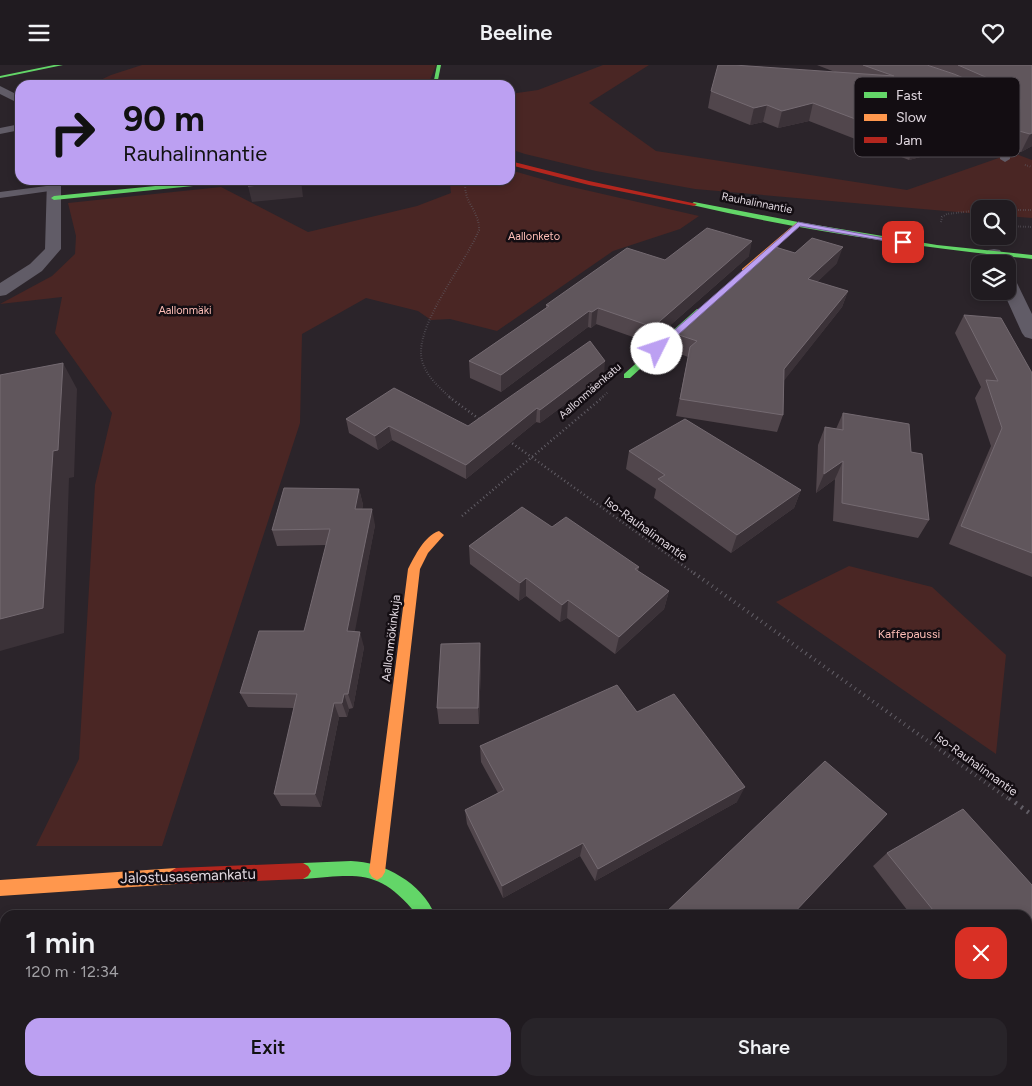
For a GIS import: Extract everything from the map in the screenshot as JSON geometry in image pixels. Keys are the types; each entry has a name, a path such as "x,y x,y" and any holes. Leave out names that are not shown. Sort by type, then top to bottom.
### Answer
{"street":[{"path":"0,77 61,65"},
{"path":"436,80 439,65"},
{"path":"2,92 15,98"},
{"name":"Rauhalinnantie","path":"515,164 589,183 798,224 974,255"},
{"path":"0,291 36,268 47,259 53,249 54,189 134,185"},
{"path":"738,278 798,224"},
{"name":"Rauhalinnantie","path":"1016,258 1032,257"},
{"path":"1016,300 1032,333"},
{"name":"Aallonmäenkatu","path":"628,376 709,304"},
{"name":"Aallonmökinkuja","path":"376,872 412,577 424,550 439,535"},
{"name":"Jalostusasemankatu","path":"0,888 113,879 343,869 376,872"},
{"path":"376,872 411,894 423,910"}],"lane":[{"path":"0,131 15,128"},
{"path":"0,195 54,189"}],"path":[{"path":"465,185 464,195 477,217 479,227 475,239 425,332 421,351 425,365 434,381 448,395 486,424"},
{"path":"1016,210 1032,210"},
{"path":"941,222 942,217 947,214 971,211"},
{"path":"1016,226 1032,227"},
{"name":"Aallonmäenkatu","path":"532,458 628,376"},
{"name":"Iso-Rauhalinnantie","path":"502,435 1032,815"},
{"path":"439,535 532,458"}],"green space":[{"path":"142,65 436,65 430,80 100,80"},
{"path":"603,65 649,65 589,103 656,151 907,190 1002,157 1020,156 1032,160 1032,218 1016,217 1016,200 971,200 971,213 695,189 596,171 525,154 515,151 515,93 538,90"},
{"name":"Aallonmäki","path":"515,171 559,184 699,216 680,229 613,251 497,331 450,319 431,320 418,311 366,298 302,334 300,423 162,846 36,846 79,759 95,485 112,413 55,333 62,297 0,304 52,276 75,254 76,236 68,203 221,187 308,232 417,206 451,193 450,185 515,185"},
{"name":"Kaffepaussi","path":"849,566 932,587 1006,655 996,754 776,602"}],"building":[{"path":"718,65 894,76 863,65 927,65 961,77 854,77 854,119 813,103 782,111 767,105 754,108 711,91"},
{"path":"958,65 1032,65 1032,133 1020,131 1020,77 985,77"},
{"path":"707,228 752,241 653,327 598,308 592,312 589,311 501,375 469,361 549,306 546,305 627,248 665,260"},
{"path":"812,238 843,247 808,279 848,291 784,369 783,415 680,399 690,347 697,341 673,333 772,246 795,253"},
{"path":"964,315 1001,318 1032,373 1032,553 961,526 1002,428 986,380 998,381"},
{"path":"590,341 605,361 540,410 537,408 466,465 389,426 375,436 346,419 394,388 468,426"},
{"path":"63,363 58,450 53,451 43,608 0,619 0,375"},
{"path":"843,413 909,424 911,452 922,454 929,520 842,503 843,461 824,474 825,427 843,430"},
{"path":"685,419 801,490 737,535 658,479 665,475 629,451"},
{"path":"284,488 359,489 355,509 372,509 347,631 360,632 348,694 344,694 342,703 334,703 315,794 274,794 297,694 240,693 259,631 304,631 330,529 272,530"},
{"path":"522,507 552,527 566,517 639,567 635,569 669,591 619,637 568,600 562,605 526,578 520,583 469,546"},
{"path":"480,643 478,708 437,708 441,644"},
{"path":"617,685 637,712 674,694 745,787 598,869 583,843 502,886 465,810 504,790 480,746"},
{"path":"825,761 887,814 797,910 668,910"},
{"path":"963,809 1032,885 1032,910 933,910 887,853"}],"traffic: fast":[{"path":"0,77 61,65"},
{"path":"436,80 439,65"},
{"path":"54,198 183,185"},
{"path":"694,204 798,224 937,247 1032,257"},
{"path":"627,376 700,311"},
{"path":"303,871 351,869 377,872 392,879 411,896 423,910"}],"traffic: slow":[{"path":"745,271 798,224"},
{"path":"377,872 414,569 424,550 439,535"},
{"path":"0,888 176,876"}],"traffic: jam":[{"path":"515,164 589,183 694,204"},
{"path":"176,876 303,871"}],"route":[{"path":"657,349 798,224 903,242"}],"park label":[{"name":"Aallonketo","path":"534,236"}]}
